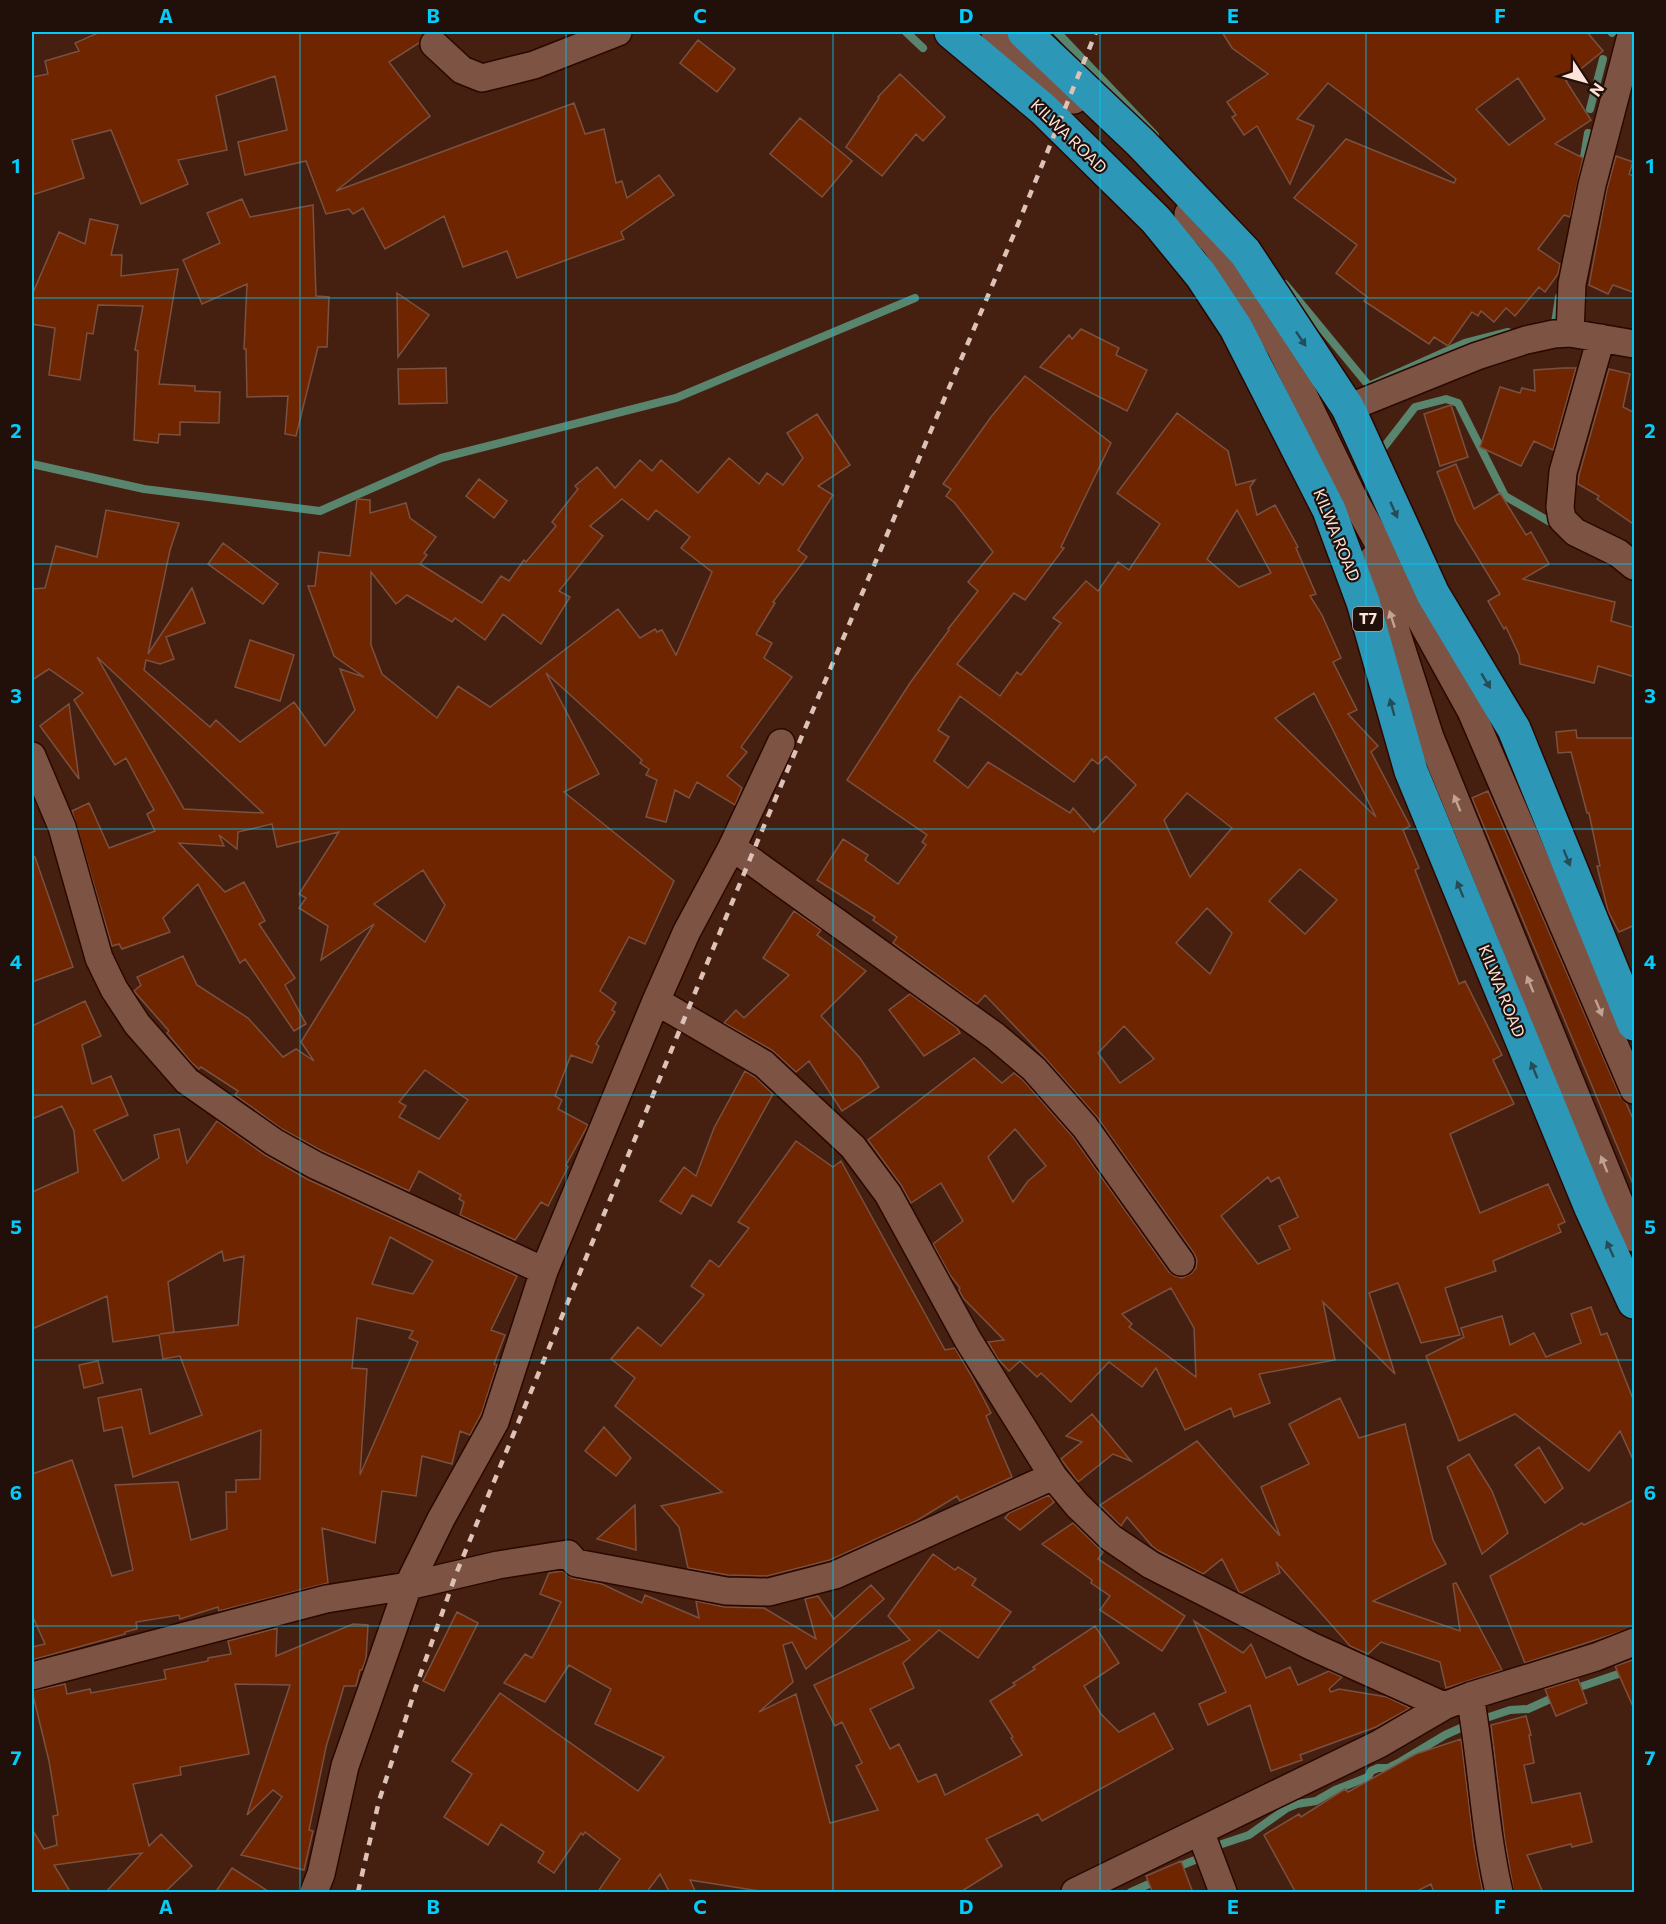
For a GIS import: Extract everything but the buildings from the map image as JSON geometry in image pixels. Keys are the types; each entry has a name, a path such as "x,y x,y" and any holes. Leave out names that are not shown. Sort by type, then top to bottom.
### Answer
{"highway":[{"name":"KILWA ROAD","path":"951,32 1043,109 1156,220 1201,275 1236,328 1329,510 1363,602 1411,771 1591,1208 1635,1302"},
{"path":"1024,32 1142,143 1245,252 1348,408 1433,594 1514,729 1635,1024"}],"street":[{"path":"434,44 462,70 482,78 534,65 618,32"},
{"path":"995,32 1132,152 1216,245 1247,292 1281,349 1355,501 1471,711 1635,1090"},
{"path":"1570,333 1572,284 1592,185 1632,32"},
{"path":"1348,408 1477,356 1526,340 1570,333 1635,344"},
{"path":"1601,338 1563,472 1560,507 1562,519 1575,532 1618,553 1635,566"},
{"path":"1355,501 1430,737 1635,1238"},
{"path":"314,1893 321,1874 345,1766 408,1586 441,1519 495,1422 544,1271 656,1001 687,931 732,847 781,743"},
{"path":"32,756 62,827 99,958 114,989 137,1024 188,1081 274,1142 315,1165 544,1271"},
{"path":"732,847 995,1036 1034,1069 1084,1127 1181,1262"},
{"path":"656,1001 764,1064 853,1146 888,1194 968,1340 1053,1476 1077,1505 1111,1538 1151,1565 1311,1647 1444,1706"},
{"path":"32,1676 326,1599 408,1586 498,1565 568,1554 576,1563 726,1591 769,1593 835,1575 1053,1476"},
{"path":"1075,1893 1379,1744 1444,1706 1596,1657 1635,1642"},
{"path":"1470,1696 1478,1742 1490,1854 1499,1893"},
{"path":"1200,1831 1223,1893"}],"waterway":[{"path":"906,32 923,48"},
{"path":"1057,32 1155,135"},
{"path":"1590,109 1603,59"},
{"path":"1580,181 1588,133"},
{"path":"1285,284 1369,386 1465,343 1508,332"},
{"path":"1555,323 1559,297"},
{"path":"32,464 144,489 320,511 441,458 676,398 915,298"},
{"path":"1384,447 1415,407 1446,399 1458,403 1505,496 1557,526"},
{"path":"1574,1689 1627,1671"},
{"path":"1175,1868 1195,1860 1207,1849 1249,1835 1287,1808 1316,1801 1335,1790 1368,1777 1371,1771 1388,1768 1445,1735 1474,1722 1510,1710 1528,1709 1557,1696"},
{"path":"1131,1892 1158,1880"}],"railway":[{"path":"358,1892 379,1801 456,1574 750,859 1014,234 1096,32"}]}
